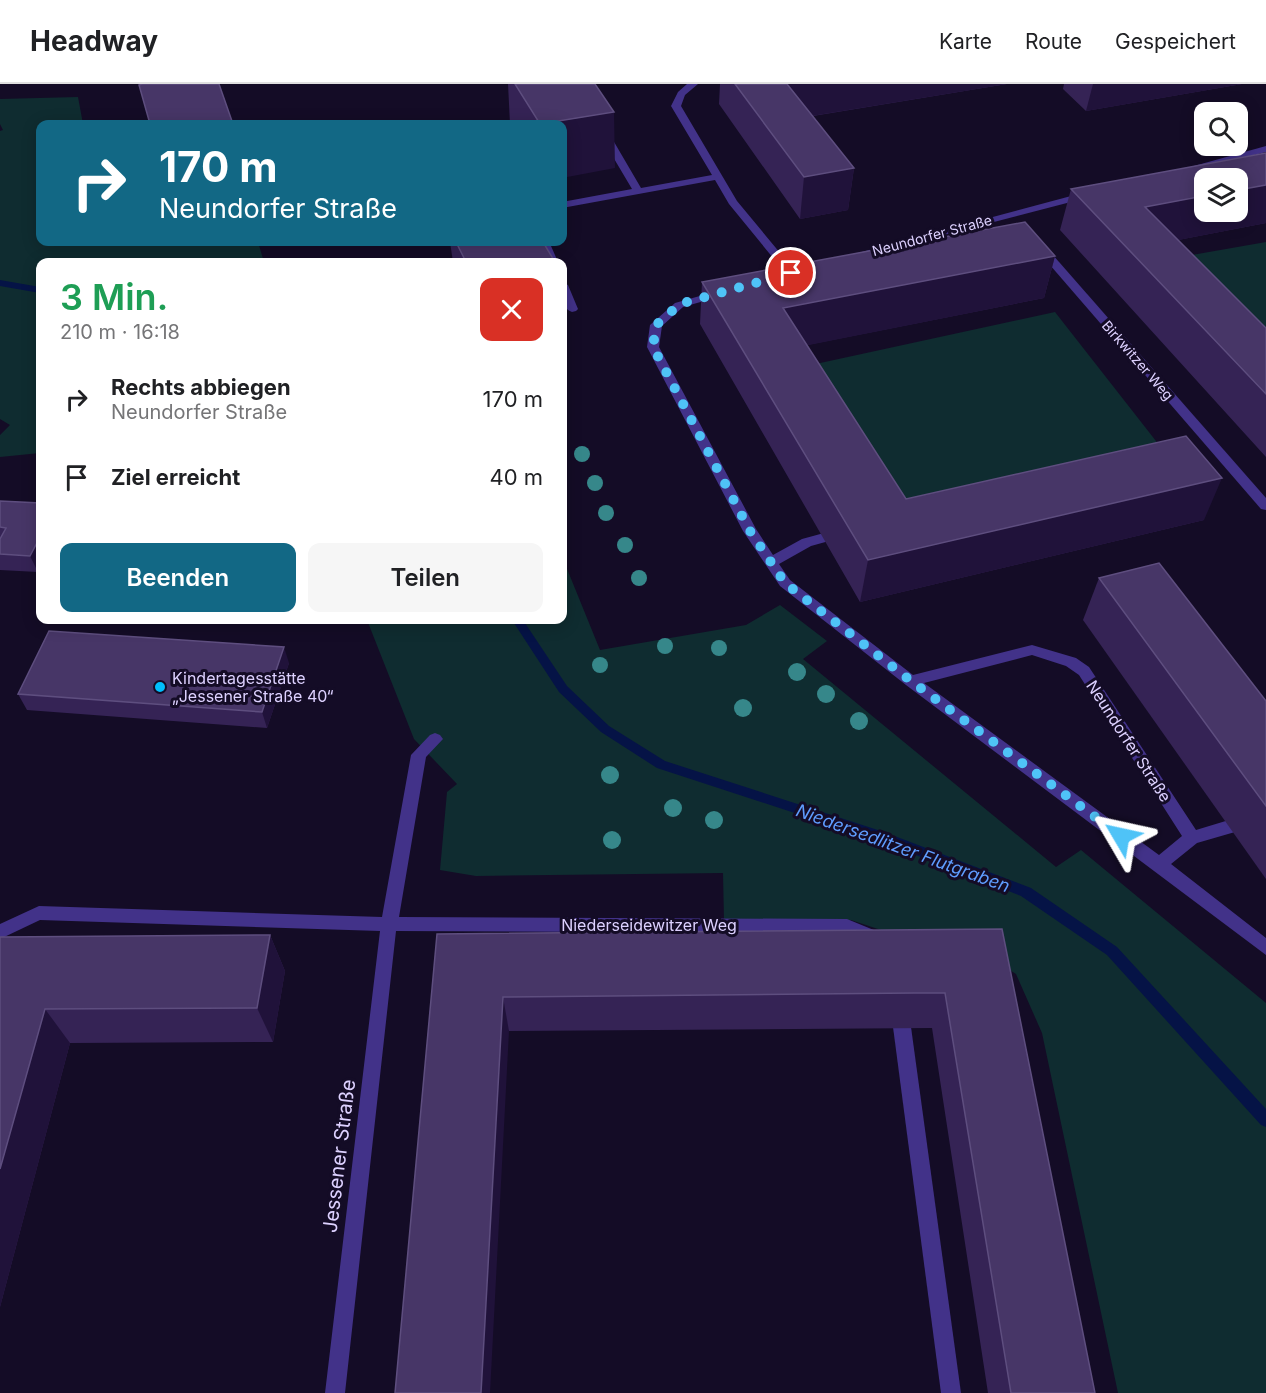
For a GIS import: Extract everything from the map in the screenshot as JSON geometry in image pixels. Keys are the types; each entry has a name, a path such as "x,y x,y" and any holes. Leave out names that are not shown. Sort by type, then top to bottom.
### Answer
{"street":[{"path":"693,84 681,94 676,106 716,177 785,274 802,270"},
{"path":"604,135 638,191"},
{"path":"1177,172 1266,149"},
{"path":"567,204 716,177"},
{"name":"Neundorfer Straße","path":"849,257 1014,218 1097,192"},
{"name":"Birkwitzer Weg","path":"1032,238 1214,453 1266,506"},
{"path":"546,246 551,258"},
{"path":"735,289 680,304 656,325 653,347 750,531 785,583 911,681 1159,864 1266,948"},
{"path":"567,297 572,309"},
{"path":"770,563 807,542 824,538"},
{"name":"Neundorfer Straße","path":"911,681 1032,650 1071,662 1084,671 1192,838"},
{"name":"Jessener Straße","path":"335,1393 389,924 419,755 435,739"},
{"path":"1159,864 1192,838 1229,826"},
{"path":"0,932 39,913 389,924"},
{"name":"Niederseidewitzer Weg","path":"389,924 847,926 874,937 886,956"},
{"path":"902,1027 951,1393"}],"green space":[{"path":"78,97 82,120 36,120 36,246 259,246 263,258 36,258 36,453 0,457 0,435 10,425 0,419 0,131 3,130 0,124 0,99"},
{"path":"1266,242 1266,375 1152,262"},
{"path":"1055,312 1163,450 908,506 811,365"},
{"path":"567,569 600,650 746,625 780,605 827,641 803,659 1056,867 1081,850 1266,1003 1266,1393 1118,1393 1042,1033 1016,974 967,943 899,936 851,920 724,920 723,873 476,876 440,870 447,792 457,784 414,739 369,624 567,624"}],"building":[{"path":"219,84 232,120 149,120 139,85"},
{"path":"515,84 595,84 614,112 565,120 538,120"},
{"path":"735,84 787,84 854,168 804,177"},
{"path":"1266,153 1266,185 1248,188 1248,168 1194,168 1194,198 1145,207 1266,328 1266,394 1071,189"},
{"path":"1025,222 1055,256 783,308 906,499 1186,436 1222,478 868,560 702,282"},
{"path":"458,246 545,246 553,258 464,258"},
{"path":"0,501 36,503 36,545 30,556 0,554 0,539 6,528 0,527"},
{"path":"1159,563 1266,701 1266,806 1099,578"},
{"name":"Kindertagesstätte „Jessener Straße 40“","path":"49,631 284,647 262,712 18,694"},
{"path":"1002,929 1095,1393 1011,1393 945,993 914,993 503,997 481,1393 395,1393 437,934"},
{"path":"270,935 257,1008 45,1009 0,1169 0,937"}],"waterway":[{"name":"Niedersedlitzer Flutgraben","path":"0,283 36,289"},
{"name":"Niedersedlitzer Flutgraben","path":"520,624 563,689 605,729 661,765 880,836 1026,892 1112,951 1266,1120"}],"place":[{"name":"Kindertagesstätte „Jessener Straße 40“","path":"160,687"}],"route":[{"path":"791,273 680,304 656,325 653,347 750,531 785,583 911,681 1121,836"}]}
